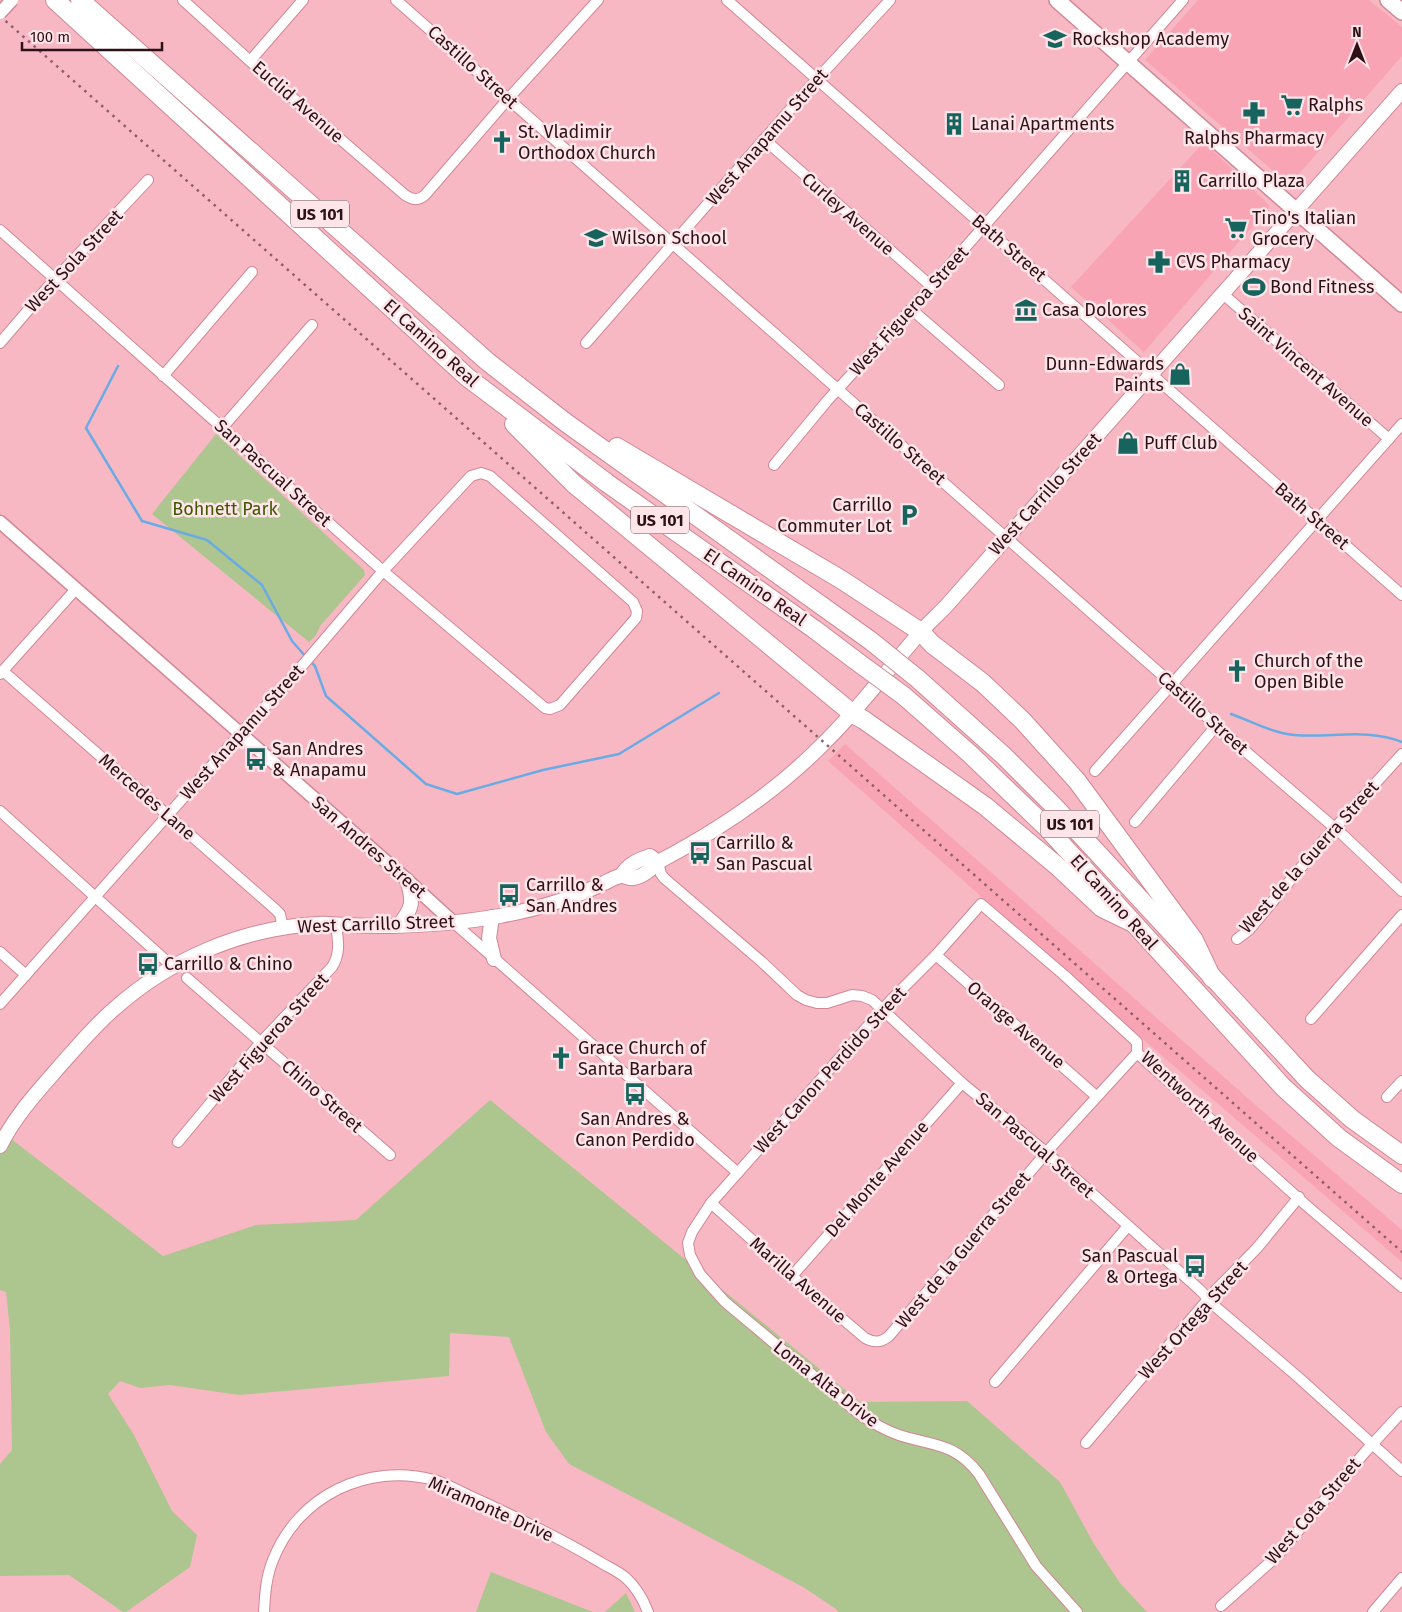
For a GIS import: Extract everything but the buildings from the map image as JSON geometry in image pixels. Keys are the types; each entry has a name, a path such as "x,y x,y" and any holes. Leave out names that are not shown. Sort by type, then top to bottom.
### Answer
{"highway":[{"name":"El Camino Real","path":"55,0 467,377 607,483 814,629 904,696 970,754 1046,828 1283,1087 1338,1138 1402,1184"},
{"name":"El Camino Real","path":"80,0 481,356 566,422 871,641 918,679 1004,756 1048,799 1307,1079 1352,1119 1402,1155"},
{"path":"467,377 574,484 853,714 985,806 1056,865 1102,908 1133,923"},
{"path":"566,422 603,437 665,476 927,626 932,644 997,695 1023,720 1059,761 1093,803 1194,940 1212,978"}],"main road":[{"path":"1057,0 1402,304"},
{"path":"1388,0 1402,12"},
{"name":"West Carrillo Street","path":"0,1146 18,1116 32,1098 91,1030 131,994 173,966 207,950 230,941 282,928 319,924 399,925 453,922 492,917 552,903 587,892 621,876 627,866 650,856 658,862 708,834 772,789 811,756 853,714 927,626 1402,91"},
{"path":"399,925 411,909 412,893 407,880"},
{"path":"492,917 489,938 494,959"}],"street":[{"path":"0,13 12,0"},
{"name":"Euclid Avenue","path":"183,0 250,61 405,195 415,200 425,195 508,99"},
{"path":"250,61 304,0"},
{"name":"Castillo Street","path":"396,0 1172,684 1216,726 1335,828 1402,891"},
{"path":"508,99 598,0"},
{"name":"Bath Street","path":"728,0 1402,595"},
{"name":"West Anapamu Street","path":"586,343 817,79 890,0"},
{"name":"West Figueroa Street","path":"774,465 1183,0"},
{"name":"Curley Avenue","path":"765,140 931,286"},
{"name":"West Sola Street","path":"0,343 55,280 148,180"},
{"name":"San Pascual Street","path":"0,230 382,571 545,708 550,709"},
{"path":"163,376 252,272"},
{"name":"Saint Vincent Avenue","path":"1223,294 1389,439"},
{"path":"911,309 999,385"},
{"path":"222,428 312,325"},
{"path":"1095,772 1402,424"},
{"name":"West Anapamu Street","path":"0,1004 320,645 382,571 471,476 481,473 490,476 633,602 636,607 636,618 560,705 550,709"},
{"name":"San Andres Street","path":"0,522 738,1173"},
{"path":"2,673 76,589"},
{"name":"Mercedes Lane","path":"2,673 276,909 280,914 282,928"},
{"path":"1134,822 1216,726"},
{"name":"West de la Guerra Street","path":"1237,939 1249,930 1335,828 1402,754"},
{"path":"0,811 173,966"},
{"name":"San Pascual Street","path":"658,862 664,878 762,962 797,995 811,1002 822,1003 847,995 857,995 872,1000 962,1082 1047,1153 1217,1308 1298,1377 1402,1471"},
{"name":"West Canon Perdido Street","path":"688,1243 692,1232 711,1203 883,1010 936,955 981,904"},
{"name":"Wentworth Avenue","path":"981,904 1105,1011 1137,1042 1137,1053 1402,1287"},
{"path":"1311,1019 1402,915"},
{"name":"West Figueroa Street","path":"178,1142 260,1042 335,962 339,948 336,925"},
{"path":"0,952 26,975"},
{"name":"Orange Avenue","path":"936,955 1096,1096"},
{"name":"Chino Street","path":"187,978 390,1155"},
{"name":"West de la Guerra Street","path":"889,1336 1096,1096 1137,1053"},
{"path":"1387,1097 1402,1081"},
{"name":"Del Monte Avenue","path":"792,1276 962,1082"},
{"name":"West Ortega Street","path":"1086,1443 1215,1291 1258,1248 1299,1196"},
{"name":"Marilla Avenue","path":"711,1203 865,1338 875,1342 885,1340 889,1336"},
{"path":"994,1382 1128,1226"},
{"name":"Loma Alta Drive","path":"688,1243 690,1255 697,1268 719,1296 858,1413 874,1424 896,1434 951,1449 971,1463 1036,1566 1077,1612"},
{"name":"West Cota Street","path":"1220,1606 1276,1557 1402,1412"},
{"name":"Miramonte Drive","path":"264,1612 267,1579 272,1562 287,1533 298,1518 323,1498 347,1485 372,1478 398,1475 416,1476 448,1485 589,1555 626,1578 640,1595 648,1612"},
{"path":"1373,1612 1402,1578"}],"shaded area":[{"path":"1198,0 1369,0 1402,27 1402,56 1291,183 1287,183 1145,60"},
{"path":"1204,142 1270,206 1144,352 1071,287"},
{"path":"845,744 1259,1108 1402,1230 1402,1262 1138,1035 828,761"}],"green space":[{"name":"Bohnett Park","path":"216,434 364,570 365,575 320,626 316,635 309,642 152,514"},
{"path":"490,1100 860,1402 967,1401 1060,1482 1094,1544 1120,1583 1147,1612 838,1612 803,1587 569,1464 546,1432 509,1337 450,1333 449,1376 239,1395 170,1385 140,1388 120,1381 108,1394 134,1435 172,1511 197,1535 190,1567 126,1612 123,1612 69,1575 0,1576 0,1464 12,1450 10,1330 6,1292 0,1290 0,1147 6,1135 163,1256 256,1225 356,1220"},
{"path":"491,1572 593,1612 476,1612"},
{"path":"626,1593 635,1612 605,1612"}],"waterway":[{"path":"118,366 86,428 142,521 207,540 262,585 292,641 306,657"},
{"path":"310,661 315,666 326,696 426,784 457,794 543,770 619,754 719,693"},
{"path":"1231,714 1286,734 1308,736 1362,734 1376,735 1402,742"}],"railway":[{"path":"0,16 1402,1252"}],"place":[{"name":"Rockshop Academy","path":"1055,39"},
{"name":"Ralphs","path":"1292,105"},
{"name":"Ralphs Pharmacy","path":"1254,113"},
{"name":"Lanai Apartments","path":"954,124"},
{"name":"St. Vladimir Orthodox Church","path":"502,142"},
{"name":"Carrillo Plaza","path":"1182,181"},
{"name":"Tino's Italian Grocery","path":"1236,228"},
{"name":"Wilson School","path":"596,238"},
{"name":"CVS Pharmacy","path":"1159,262"},
{"name":"Bond Fitness","path":"1254,287"},
{"name":"Casa Dolores","path":"1026,310"},
{"name":"Dunn-Edwards Paints","path":"1180,374"},
{"name":"Puff Club","path":"1128,443"},
{"name":"Carrillo Commuter Lot","path":"909,515"},
{"name":"Church of the Open Bible","path":"1237,671"},
{"name":"San Andres & Anapamu","path":"256,759"},
{"name":"Carrillo & San Pascual","path":"700,853"},
{"name":"Carrillo & San Andres","path":"509,895"},
{"name":"Carrillo & Chino","path":"148,964"},
{"name":"Grace Church of Santa Barbara","path":"561,1058"},
{"name":"San Andres & Canon Perdido","path":"635,1094"},
{"name":"San Pascual & Ortega","path":"1195,1266"}]}
